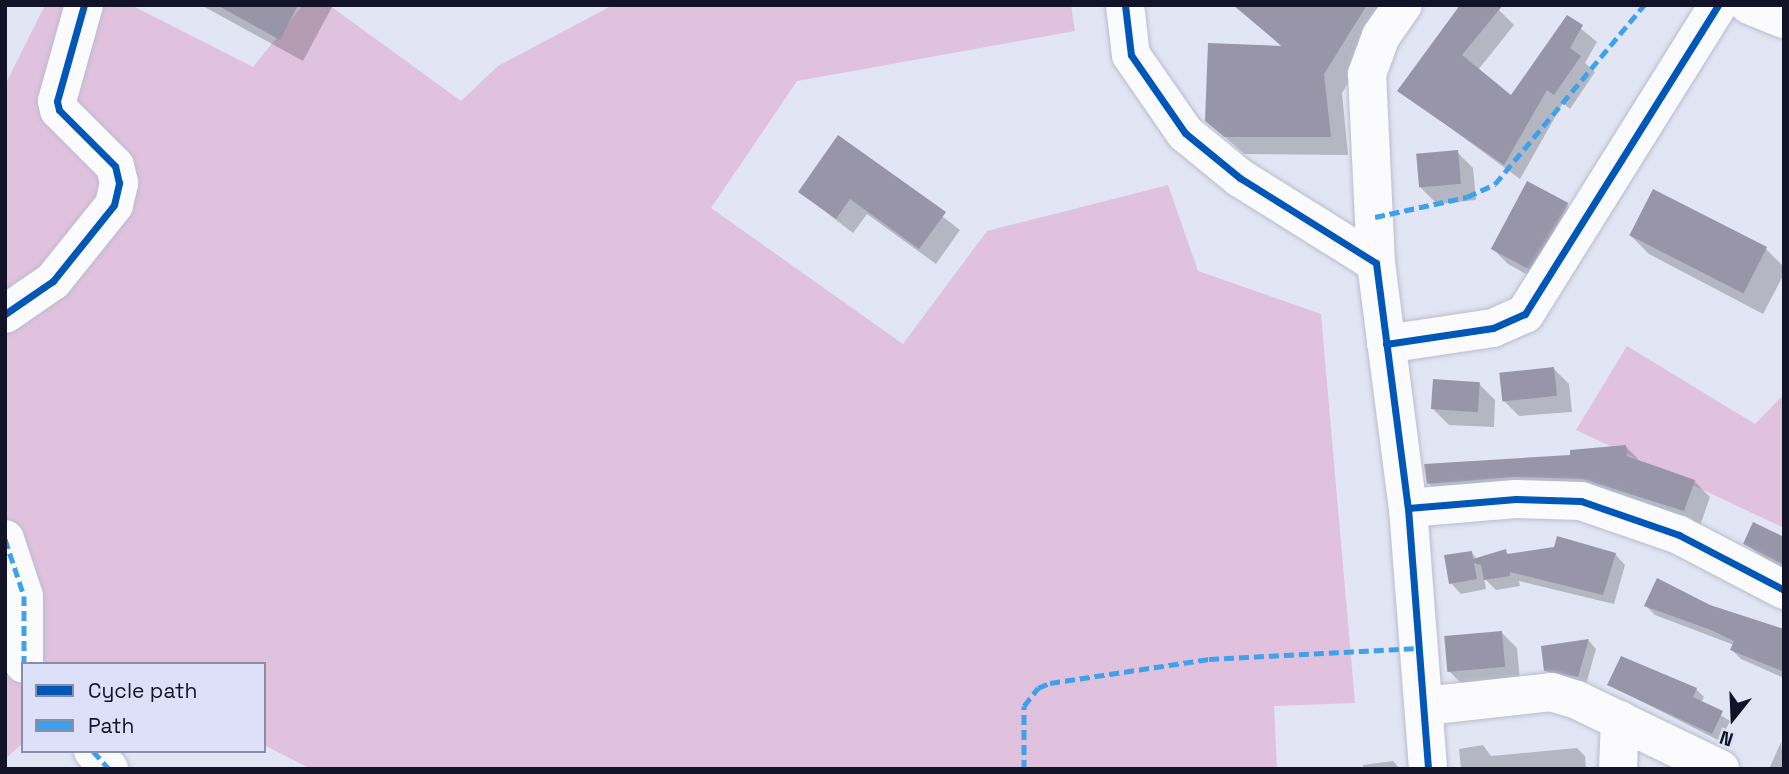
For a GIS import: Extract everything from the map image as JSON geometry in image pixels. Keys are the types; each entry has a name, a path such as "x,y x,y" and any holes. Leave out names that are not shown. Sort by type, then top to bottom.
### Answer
{"street":[{"path":"5,314 52,281 114,205 119,183 115,166 59,110 57,102 84,5"},
{"path":"1403,5 1381,36 1367,74 1376,262 1408,508 1428,769"},
{"path":"1386,344 1493,328 1525,314 1718,5"},
{"path":"1749,5 1784,19"},
{"path":"1134,14 1131,55 1167,112 1207,153 1376,262"},
{"path":"1408,508 1516,499 1581,500 1679,534 1784,590"},
{"path":"5,539 24,596 24,662"},
{"path":"1425,706 1542,691 1577,700 1720,769"},
{"path":"1618,769 1619,720"},
{"path":"95,753 109,769"}],"shaded area":[{"path":"45,5 131,5 253,67 303,5 329,5 461,101 498,66 613,5 1071,5 1075,31 797,81 711,208 903,344 987,231 1168,185 1198,271 1321,314 1355,703 1274,706 1277,769 311,769 266,746 266,662 21,662 21,745 5,759 5,85"},
{"path":"1627,346 1755,424 1784,394 1784,528 1576,430"}],"building":[{"path":"217,5 298,5 280,40"},
{"path":"1233,5 1367,5 1324,74 1331,137 1224,137 1205,121 1208,43 1282,46"},
{"path":"1460,5 1503,5 1462,55 1511,95 1567,15 1583,25 1570,48 1581,56 1554,95 1547,90 1504,165 1397,91"},
{"path":"838,135 946,212 919,249 850,199 836,219 798,192"},
{"path":"1458,150 1461,184 1419,188 1416,154"},
{"path":"1527,181 1568,203 1532,271 1491,249"},
{"path":"1653,189 1767,247 1743,293 1629,235"},
{"path":"1554,367 1557,396 1502,402 1499,373"},
{"path":"1433,379 1480,382 1478,412 1431,409"},
{"path":"1626,445 1627,456 1695,480 1684,511 1582,479 1514,477 1427,484 1424,464 1570,455 1570,450"},
{"path":"1753,522 1784,537 1784,565 1743,544"},
{"path":"1557,536 1616,553 1603,595 1510,572 1510,576 1484,580 1481,565 1474,563 1477,579 1449,584 1444,555 1472,551 1473,559 1506,549 1507,554 1554,547"},
{"path":"1657,578 1710,605 1784,629 1784,672 1730,650 1734,641 1711,630 1644,606"},
{"path":"1502,631 1505,667 1447,672 1444,636"},
{"path":"1589,639 1578,677 1544,671 1541,646"},
{"path":"1621,656 1697,688 1693,697 1723,711 1712,734 1607,685"}],"marked path":[{"path":"1375,217 1467,197 1495,184 1644,5"},
{"path":"5,539 24,596 24,662"},
{"path":"1024,769 1024,706 1038,688 1050,683 1209,659 1419,648"},
{"path":"95,753 109,769"}],"cycle path":[{"path":"5,314 53,281 114,205 119,183 115,166 59,110 57,101 84,5"},
{"path":"1125,5 1131,55 1185,133 1240,178 1376,263 1408,508 1428,769"},
{"path":"1386,344 1493,328 1525,314 1718,5"},
{"path":"1408,508 1516,499 1581,501 1679,535 1784,590"}]}
